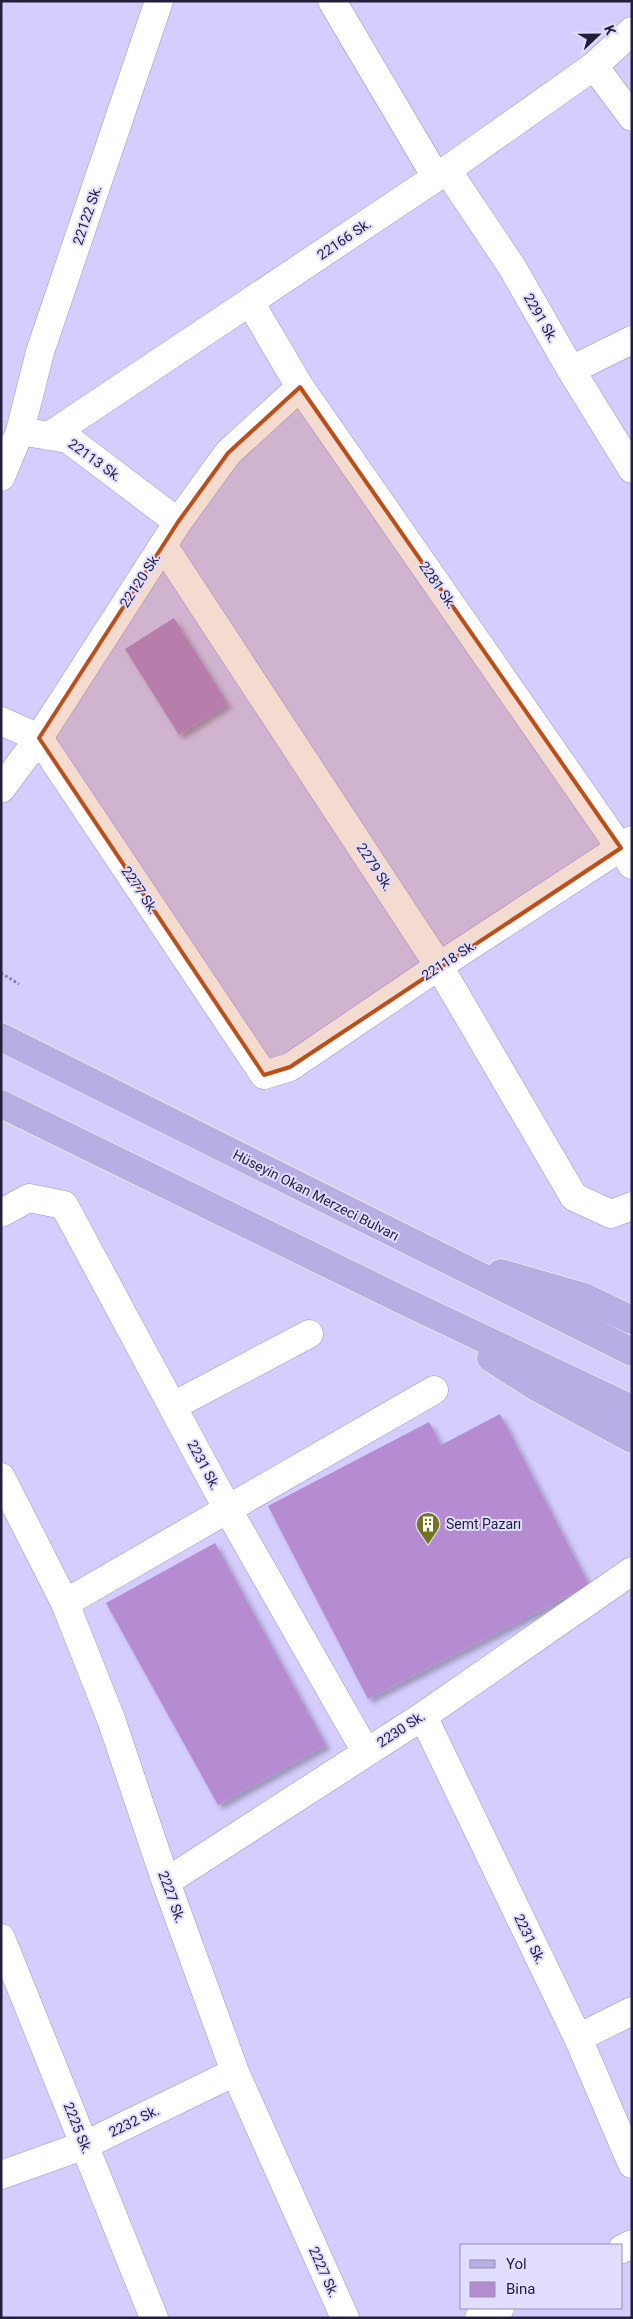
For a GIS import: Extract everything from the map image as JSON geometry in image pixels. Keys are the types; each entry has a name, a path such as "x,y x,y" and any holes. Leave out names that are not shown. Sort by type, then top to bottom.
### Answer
{"main road":[{"name":"Hüseyin Okan Merzeci Bulvarı","path":"1,1037 632,1352"},
{"path":"1,1104 406,1302 632,1409"},
{"path":"435,1254 584,1297 632,1320"},
{"path":"406,1302 536,1387 632,1439"}],"street":[{"name":"22122 Sk.","path":"20,431 40,352 159,1"},
{"name":"2291 Sk.","path":"332,1 441,173 512,267 571,370 632,468"},
{"name":"22166 Sk.","path":"49,436 441,173 594,66 632,31"},
{"path":"594,66 632,117"},
{"name":"2281 Sk.","path":"250,302 300,387 628,851"},
{"path":"571,370 632,340"},
{"name":"22120 Sk.","path":"1,789 39,738 178,522 228,453 300,387"},
{"name":"22113 Sk.","path":"20,431 68,439 178,522"},
{"path":"1,477 20,431"},
{"name":"2279 Sk.","path":"163,545 439,966 574,1197 611,1214 632,1206"},
{"path":"1,721 39,738"},
{"name":"2277 Sk.","path":"39,738 264,1075"},
{"name":"22118 Sk.","path":"264,1075 290,1067 439,966 628,851"},
{"name":"2231 Sk.","path":"1,1213 29,1198 64,1205 227,1508 366,1752"},
{"path":"173,1406 309,1334"},
{"path":"65,1603 434,1390"},
{"name":"2227 Sk.","path":"1,1477 65,1603 112,1719 166,1882 235,2072 345,2318"},
{"name":"2230 Sk.","path":"166,1882 423,1716 632,1571"},
{"name":"2231 Sk.","path":"423,1716 578,2038 632,2164"},
{"name":"2225 Sk.","path":"1,1938 154,2318"},
{"path":"578,2038 632,2011"},
{"name":"2232 Sk.","path":"1,2175 85,2145 235,2072"},
{"path":"479,2318 498,2309"}],"path":[{"path":"1,973 18,984"}],"highlighted area":[{"path":"300,387 621,848 290,1067 264,1075 39,738 178,522 228,453"}],"building":[{"path":"174,618 228,704 179,735 125,649"},
{"name":"Semt Pazarı","path":"500,1414 589,1585 368,1699 268,1506 429,1422 441,1445"},
{"path":"215,1543 326,1745 218,1805 106,1603"}],"place":[{"name":"Semt Pazarı","path":"428,1545"}]}
